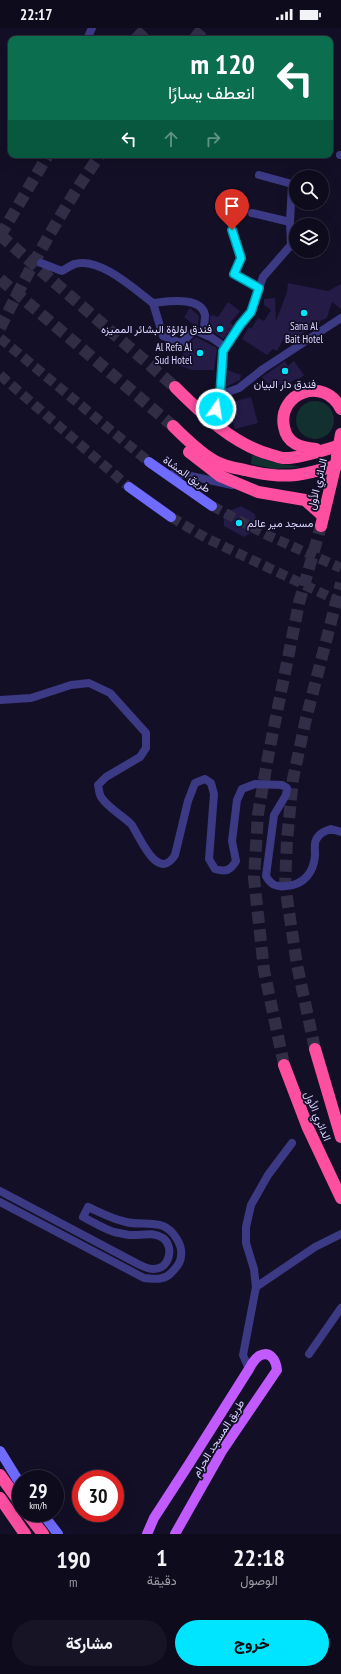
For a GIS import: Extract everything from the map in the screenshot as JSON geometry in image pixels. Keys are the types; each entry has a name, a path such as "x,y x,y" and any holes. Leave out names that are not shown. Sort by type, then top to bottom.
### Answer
{"highway":[{"path":"175,388 194,406 241,443 270,455 284,458 341,445"},
{"path":"323,450 302,448 290,440 285,432 282,420 283,412 290,402 299,394 309,391 327,393 337,401 341,410"},
{"path":"240,485 220,476 204,465 179,442 173,426 199,450 213,460 228,466 259,474 276,477 291,477 314,472 340,457"},
{"name":"الدائري الأول","path":"240,485 262,492 306,500 322,521 340,457 341,434"},
{"name":"الدائري الأول","path":"315,1049 341,1137"},
{"name":"الدائري الأول","path":"284,1066 308,1128 341,1198"},
{"path":"0,1475 12,1492"},
{"path":"0,1498 25,1534"},
{"path":"33,1522 42,1534"}],"main road":[{"name":"طريق المشاة","path":"149,462 212,506"},
{"path":"129,487 171,517"},
{"name":"طريق المسجد الحرام","path":"147,1534 154,1518 190,1464 248,1369 258,1357 267,1354 273,1357 277,1362 277,1370 222,1451 175,1534"},
{"path":"0,1452 12,1471"},
{"path":"49,1522 58,1534"}],"street":[{"path":"259,176 292,184 290,218"},
{"path":"252,213 289,222"},
{"path":"232,230 241,258 234,274 259,288"},
{"path":"210,419 216,409 220,395 223,351 225,346 251,312 263,278 289,247"},
{"path":"41,263 62,271 76,264 99,265 122,279 153,303 163,336 181,343 195,330 209,336 225,346"},
{"path":"153,303 176,300 190,302 201,308 205,314 204,331 209,336"},
{"path":"194,406 203,407 210,405 220,395 239,388 263,368 341,318"},
{"path":"169,477 172,474 177,473 226,484 240,485"},
{"path":"0,700 31,698 71,685 88,683 110,693 146,733 146,748 140,757 106,777 98,785 100,796 131,825 147,853 157,862 165,864 172,860 175,855 188,801 195,783 205,779 211,783 214,794 209,859 215,869 224,872 232,869 236,862 232,841 237,800 242,789 255,784 282,785 287,788 286,795 274,815 266,876 270,883 278,887 292,886 305,879 312,873 315,864 316,840 322,832 331,829 341,832"},
{"path":"248,1369 243,1354 256,1287 254,1269 246,1243 246,1228 251,1205 268,1175 292,1142"},
{"path":"0,1191 138,1264 152,1269 161,1268 167,1261 170,1253 168,1243 154,1234 130,1235 113,1232 83,1217 88,1207 110,1218 164,1227 172,1233 180,1244 181,1256 176,1268 169,1275 159,1280 144,1278 0,1202"},
{"path":"256,1287 315,1247 341,1234"},
{"path":"309,1354 341,1308"}],"green space":[{"path":"315,401 325,404 331,410 334,420 331,430 325,436 315,439 305,436 299,430 296,420 299,410 305,404"},
{"path":"252,455 276,463 302,467 275,469 251,464"}],"building":[{"path":"288,283 328,291 341,284 341,309 332,302 327,318 320,321 320,323 315,327 312,326 296,339 289,335 286,339 284,338 277,351 273,349 267,355 242,339 249,327 251,329 258,318 264,321 271,310 264,305 264,299 275,298 276,321 287,292"},
{"path":"228,302 240,311 230,323 234,325 223,339 210,329 210,316 213,315 218,317"},
{"path":"190,308 199,316 198,325 194,325 184,317"},
{"name":"Al Refa Al Sud Hotel","path":"196,337 217,348 214,370 192,370 181,366 184,347"},
{"name":"فندق دار البيان","path":"285,361 288,366 294,361 304,375 298,380 297,379 271,388 262,377"},
{"path":"227,370 241,375 240,380 226,387"},
{"path":"251,397 258,423 235,429 227,403"},
{"name":"مسجد مير عالم","path":"241,506 255,514 256,520 249,534 244,537 224,526 224,513"}],"tunnel":[{"path":"139,36 146,28"},
{"path":"196,36 203,28"},
{"path":"0,236 46,158"},
{"path":"0,328 47,240 72,197 98,158"},
{"path":"0,235 175,387"},
{"path":"0,279 173,426"},
{"path":"0,338 149,462"},
{"path":"0,375 129,487"},
{"path":"212,506 269,536 341,568"},
{"path":"171,517 206,538 332,598 341,604"},
{"path":"284,1065 264,970 254,878 258,814 299,603 321,526"},
{"path":"315,1049 297,965 285,885 287,840 293,779 305,723 341,583"}],"place":[{"name":"Sana Al Bait Hotel","path":"304,313"},
{"name":"فندق لؤلؤة البشائر المميزه","path":"220,329"},
{"name":"Al Refa Al Sud Hotel","path":"200,353"},
{"name":"فندق دار البيان","path":"285,371"},
{"name":"مسجد مير عالم","path":"239,523"}],"route":[{"path":"216,409 220,395 223,351 240,325 251,312 259,288 234,274 241,258 232,230"}]}
